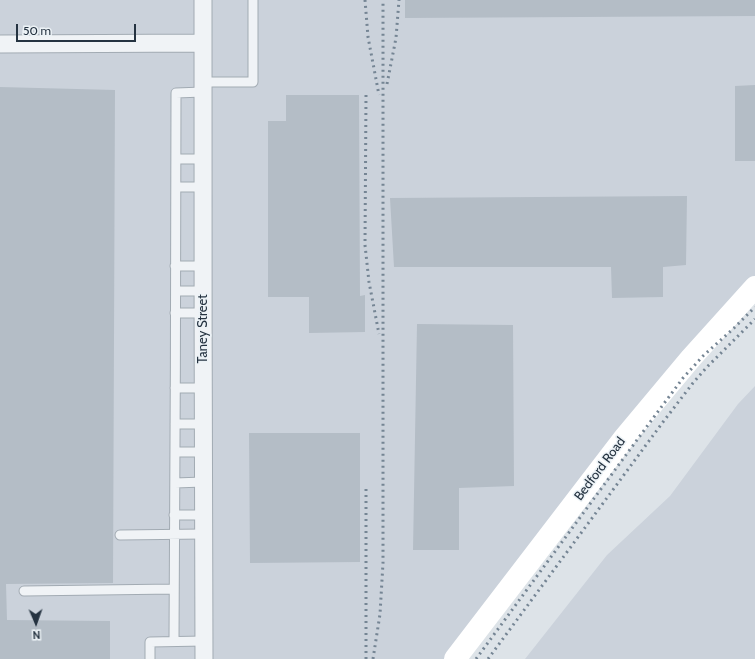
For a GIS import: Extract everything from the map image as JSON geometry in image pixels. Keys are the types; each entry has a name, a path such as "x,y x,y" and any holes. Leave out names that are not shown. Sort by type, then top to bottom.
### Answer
{"street":[{"name":"Taney Street","path":"203,0 202,291 204,659"},
{"path":"0,44 203,43"},
{"name":"Bedford Road","path":"456,659 625,436 691,358 755,287"}],"lane":[{"path":"174,641 177,187 176,93 203,87 253,82 253,0"},
{"path":"176,159 203,159"},
{"path":"177,187 203,187"},
{"path":"176,266 202,266"},
{"path":"176,292 202,291"},
{"path":"175,313 203,313"},
{"path":"175,388 203,388"},
{"path":"175,424 203,424"},
{"path":"175,452 203,452"},
{"path":"175,483 203,482"},
{"path":"174,515 203,515"},
{"path":"120,535 203,534"},
{"path":"24,591 174,589"},
{"path":"150,659 150,642 204,640"}],"shaded area":[{"path":"0,0 755,0 755,289 456,659 0,659"},
{"path":"755,386 755,659 525,659 607,555 670,496 738,404"}],"building":[{"path":"405,0 755,0 755,16 405,18"},
{"path":"755,85 755,161 735,161 735,86"},
{"path":"0,87 115,90 113,583 6,584 7,620 110,621 110,659 0,659"},
{"path":"286,95 359,95 360,296 365,295 365,332 309,333 309,297 268,297 268,121 286,121"},
{"path":"687,196 686,265 663,267 663,297 612,298 611,267 394,267 390,198"},
{"path":"417,324 513,325 514,486 459,488 459,550 413,550"},
{"path":"249,433 360,433 360,562 250,563"}],"railway":[{"path":"365,0 368,37 379,95"},
{"path":"373,659 380,614 383,563 383,0"},
{"path":"387,84 396,38 399,0"},
{"path":"366,95 365,245 369,282 379,334"},
{"path":"476,659 683,378 703,356 755,307"},
{"path":"488,659 693,383 755,319"},
{"path":"366,489 366,659"}]}
